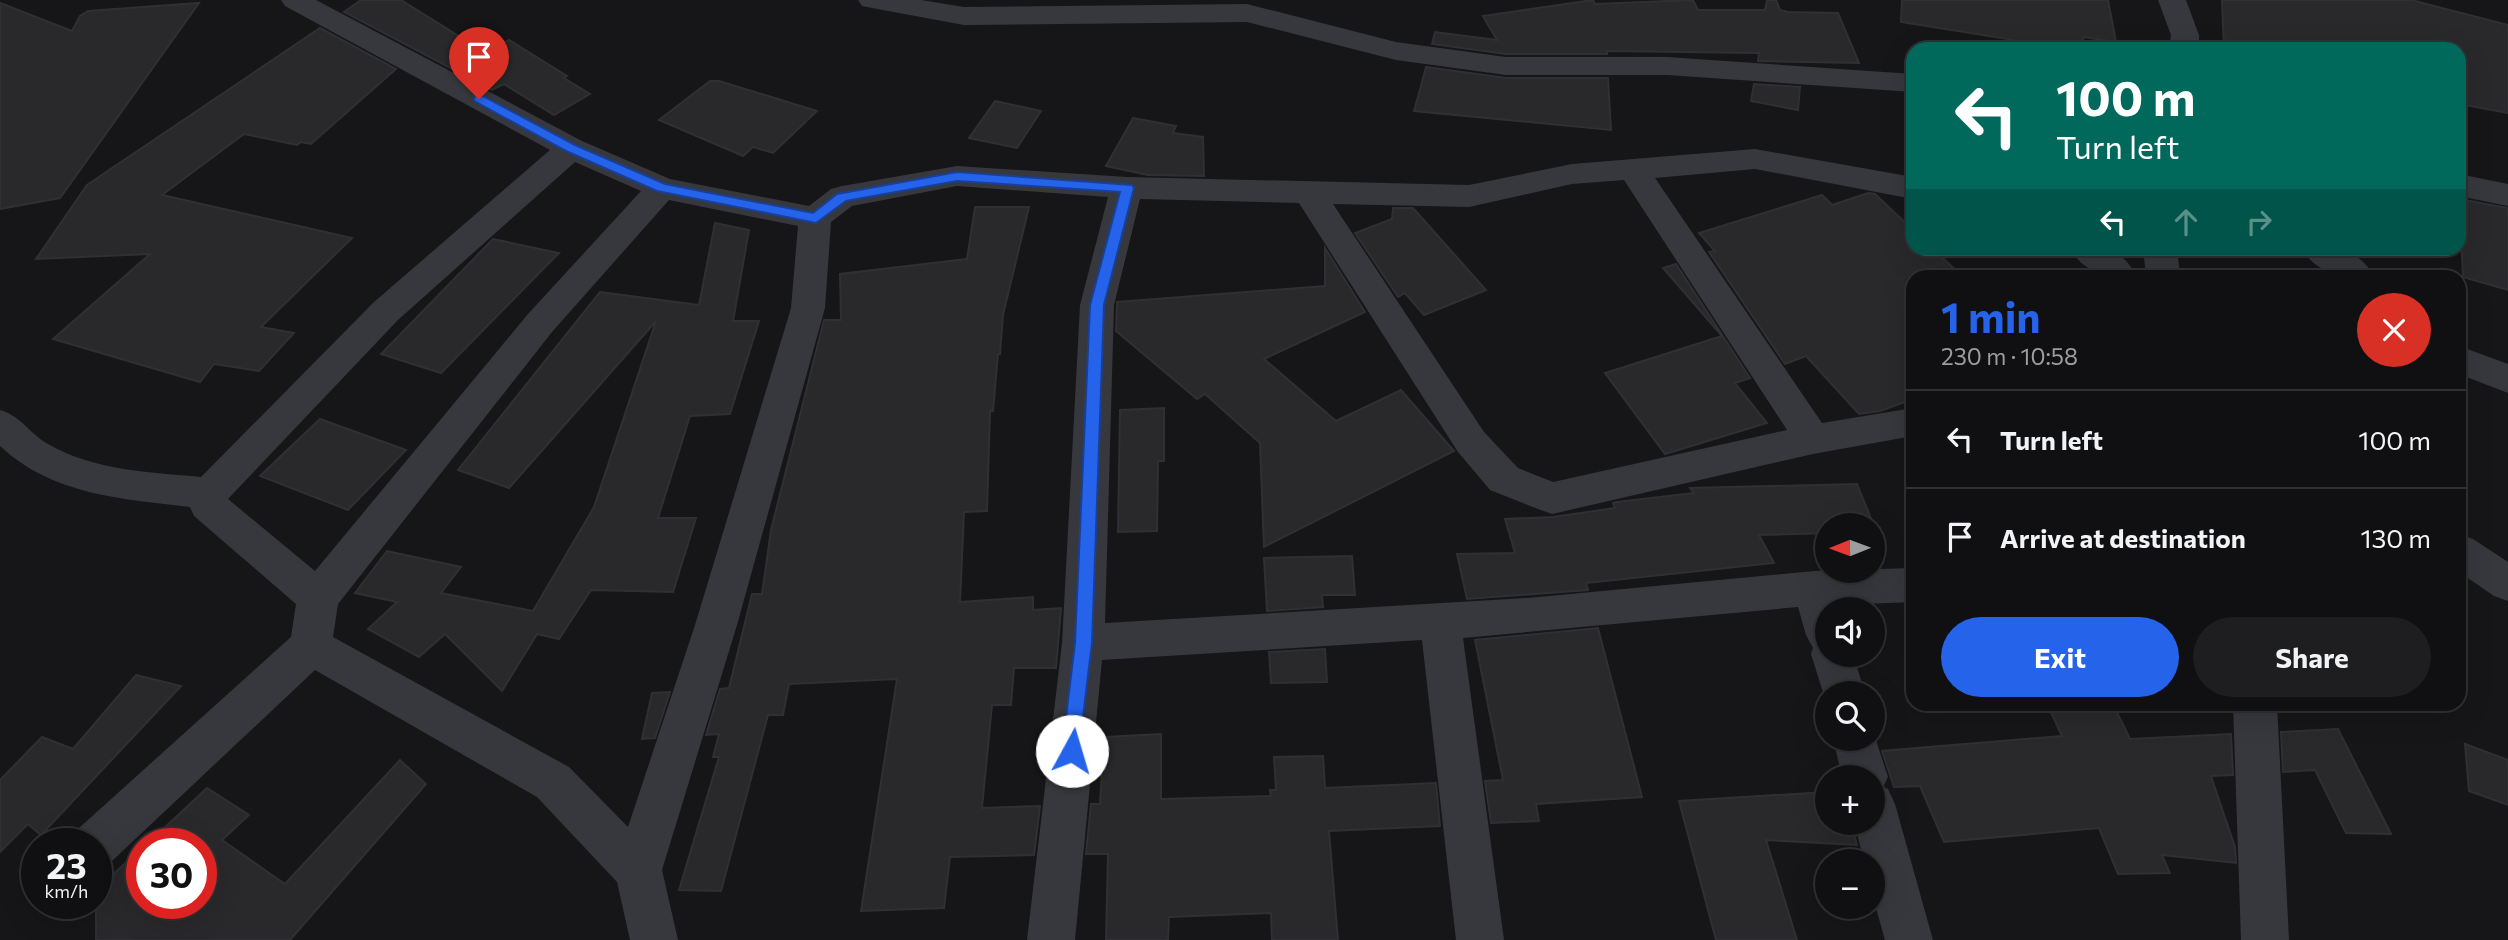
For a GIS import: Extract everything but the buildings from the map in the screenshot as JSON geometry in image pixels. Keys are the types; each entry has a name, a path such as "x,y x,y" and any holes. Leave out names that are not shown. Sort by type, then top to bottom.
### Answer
{"street":[{"path":"295,0 571,148 662,188 816,218"},
{"path":"872,0 964,16 1247,13 1396,51 1506,66 1667,66 1906,83"},
{"path":"2172,0 2185,35 2184,42"},
{"path":"318,598 208,505 209,494 386,311 571,148"},
{"path":"654,940 638,870 716,625 808,307 816,218 842,197 957,176 1127,188 1469,196 1572,174 1755,159 1906,187"},
{"path":"1633,170 1813,439"},
{"path":"2466,187 2508,195"},
{"path":"112,829 311,646 318,598 540,323 662,188"},
{"path":"1051,940 1083,643 1097,305 1127,188"},
{"path":"1309,193 1471,442 1504,479 1552,498 1813,439 1906,423"},
{"path":"2098,256 2115,270"},
{"path":"2329,256 2349,270"},
{"path":"2466,362 2508,379"},
{"path":"0,424 33,453 97,481 209,494"},
{"path":"2466,556 2508,584"},
{"path":"1083,643 1528,616 1814,588 1906,585"},
{"path":"1814,588 1816,597"},
{"path":"1440,620 1480,940"},
{"path":"311,646 553,782 638,870"},
{"path":"2255,711 2265,940"},
{"path":"1880,835 1909,940"}],"route":[{"path":"479,99 571,148 662,188 816,218 842,197 957,176 1127,188 1097,305 1083,643 1072,751"}]}
